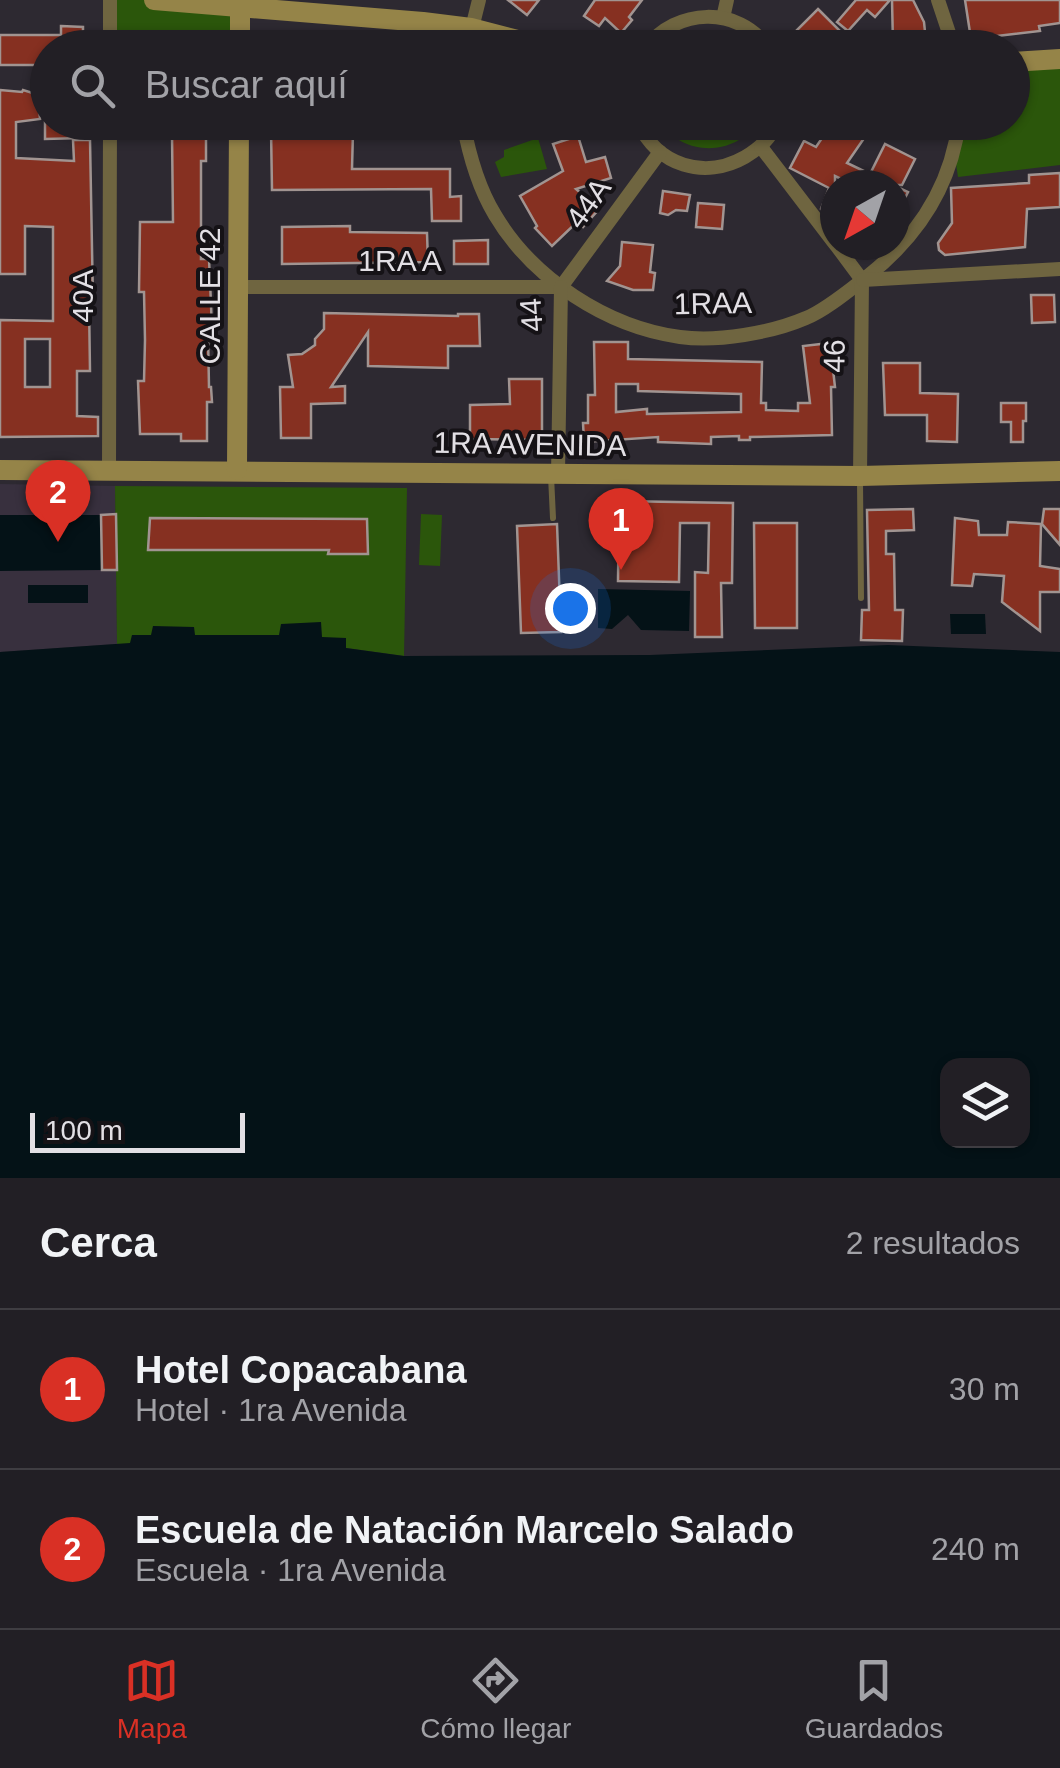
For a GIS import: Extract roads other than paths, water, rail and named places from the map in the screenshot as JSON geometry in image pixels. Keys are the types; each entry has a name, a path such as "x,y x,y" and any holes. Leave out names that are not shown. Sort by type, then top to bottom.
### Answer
{"street":[{"path":"110,0 110,30"},
{"path":"154,0 240,4 415,30"},
{"path":"471,30 479,0"},
{"path":"723,18 726,0"},
{"path":"938,0 948,30"},
{"path":"240,4 240,30"},
{"path":"664,30 688,18 709,16 749,30"},
{"path":"1030,61 1060,59"},
{"name":"40A","path":"109,470 110,140"},
{"name":"CALLE 42","path":"237,470 239,140"},
{"name":"44","path":"467,140 474,172 495,216 524,255 561,287 555,474"},
{"path":"649,140 671,160 708,169 728,166 761,147 765,140"},
{"name":"1RAA","path":"561,287 618,320 681,337 746,336 808,317 894,255 920,224 941,190 956,140"},
{"path":"761,147 820,225"},
{"name":"44A","path":"561,287 660,152"},
{"path":"847,260 862,280 1060,269"},
{"name":"46","path":"860,476 862,280"},
{"name":"1RA A","path":"239,287 561,287"},
{"name":"1RA AVENIDA","path":"0,470 860,476 1060,471"}],"lane":[{"path":"554,518 555,474"},
{"path":"860,476 861,598"}],"place":[{"name":"Escuela de Natación Marcelo Salado","path":"58,542"},
{"name":"Hotel Copacabana","path":"621,570"}]}
